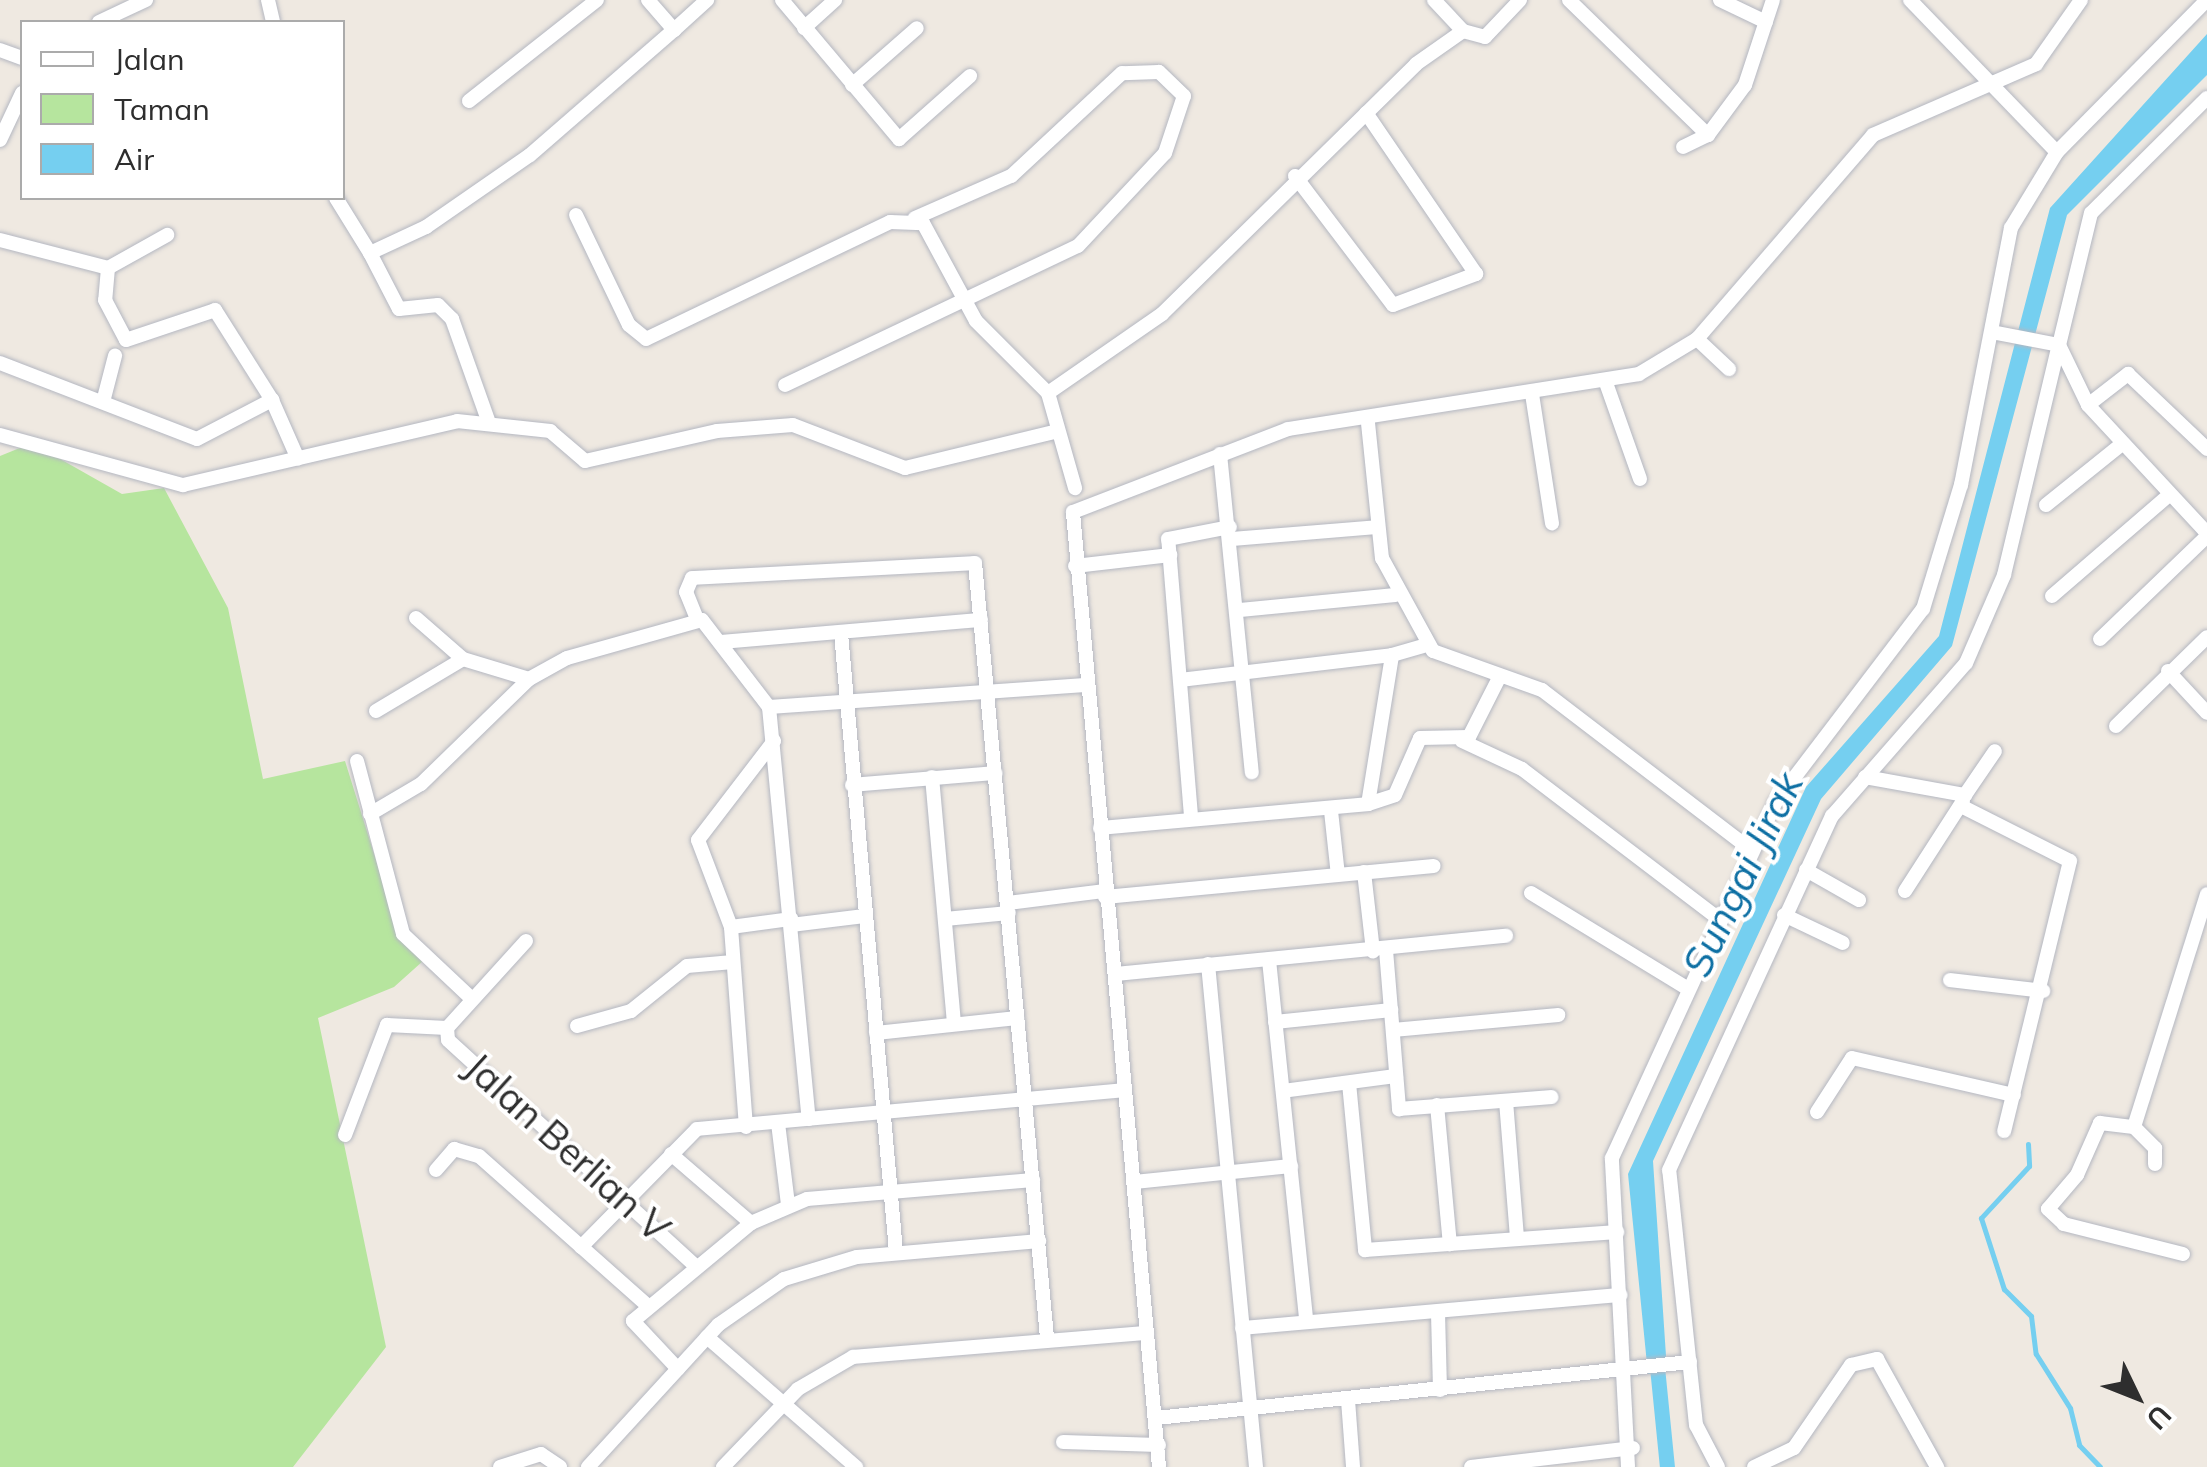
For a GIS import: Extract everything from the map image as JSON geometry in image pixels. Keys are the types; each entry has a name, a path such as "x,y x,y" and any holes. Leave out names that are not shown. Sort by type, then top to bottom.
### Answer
{"street":[{"path":"469,101 597,0"},
{"path":"648,0 674,30"},
{"path":"370,253 426,226 530,155 707,0"},
{"path":"782,0 899,139 970,76"},
{"path":"804,28 834,0"},
{"path":"1434,0 1463,31 1485,37 1520,0"},
{"path":"1568,0 1708,135"},
{"path":"1720,0 1766,22"},
{"path":"1683,147 1708,135 1745,85 1773,0"},
{"path":"1910,0 2057,152"},
{"path":"1077,496 1220,454 1288,429 1368,423 1639,374 1697,339 1873,136 1994,87 2050,53 2081,0"},
{"path":"1628,1467 1633,1448 1632,1371 1612,1158 1685,986 1751,850 1798,769 1876,681 1923,609 1962,485 1997,333 2011,228 2057,152 2207,0"},
{"path":"103,20 140,1"},
{"path":"852,85 917,28"},
{"path":"1048,393 1162,314 1295,176 1463,31"},
{"path":"576,215 629,325 646,339 1011,176 1122,74 1160,72 1184,96 1165,152 1078,246 962,294 785,385"},
{"path":"0,140 20,97"},
{"path":"1718,1467 1702,1446 1668,1170 1806,870 1865,777 1966,662 1982,630 2053,344 2092,213 2207,98"},
{"path":"1295,176 1392,305 1476,274 1366,114"},
{"path":"337,200 399,309 438,305 452,319 488,420"},
{"path":"914,218 932,232 984,332 1048,393 1077,496 1069,526 1160,1467"},
{"path":"0,240 108,268 167,235"},
{"path":"108,268 105,300 126,340 214,310 272,400 298,459"},
{"path":"1997,333 2053,344 2088,405 2169,495 2205,527 2100,638"},
{"path":"1697,339 1729,369"},
{"path":"103,402 115,356"},
{"path":"0,363 197,438 272,400"},
{"path":"2088,405 2128,374 2207,449"},
{"path":"1604,380 1640,479"},
{"path":"1532,394 1552,523"},
{"path":"0,435 171,484 488,420 550,431 585,461 717,431 793,425 905,468 1058,431"},
{"path":"1368,423 1377,528 1395,594 1428,645 1452,664 1542,690 1606,733 1751,850"},
{"path":"2046,506 2122,444"},
{"path":"1220,454 1240,610 1252,772"},
{"path":"2052,596 2169,495"},
{"path":"1191,816 1169,536 1377,528"},
{"path":"1075,566 1170,555"},
{"path":"809,1119 770,706 722,642 697,619 686,592 692,578 968,557 981,620 1047,1338"},
{"path":"1240,610 1395,594"},
{"path":"416,618 463,659 529,680"},
{"path":"370,814 421,784 529,680 567,658 697,619"},
{"path":"722,642 981,620"},
{"path":"841,633 896,1252"},
{"path":"2116,726 2168,671 2207,638"},
{"path":"1180,680 1392,655 1428,645"},
{"path":"1368,804 1392,655"},
{"path":"376,711 463,659"},
{"path":"2168,671 2207,713"},
{"path":"1462,741 1500,676"},
{"path":"770,706 1085,685"},
{"path":"1100,828 1191,816 1331,812 1368,804 1396,795 1420,738 1462,741 1522,769 1719,919"},
{"path":"746,1126 731,927 698,840 774,742"},
{"path":"1905,891 1995,751"},
{"path":"357,761 403,934 472,999"},
{"path":"852,785 995,774"},
{"path":"1865,777 1963,801 2070,860 2043,991 2004,1131"},
{"path":"932,778 954,1023"},
{"path":"1331,812 1338,875"},
{"path":"944,919 1105,894 1434,866"},
{"path":"1806,870 1859,900"},
{"path":"1364,872 1391,1010 1399,1109 1552,1097"},
{"path":"1531,893 1685,986"},
{"path":"2134,1127 2200,928 2207,894"},
{"path":"1784,915 1843,942"},
{"path":"731,927 864,916"},
{"path":"1115,974 1506,936"},
{"name":"Jalan Berlian V","path":"526,940 446,1028 448,1040 694,1264"},
{"path":"1270,960 1306,1321"},
{"path":"577,1026 631,1011 687,966 732,962"},
{"path":"1208,964 1256,1467"},
{"path":"1950,980 2043,991"},
{"path":"1275,1022 1391,1010"},
{"path":"1393,1030 1558,1014"},
{"path":"876,1034 1017,1018"},
{"path":"345,1135 386,1025 446,1028"},
{"path":"1816,1112 1852,1058 2014,1095"},
{"path":"1282,1091 1396,1076"},
{"path":"1349,1083 1365,1250 1617,1232"},
{"path":"580,1247 697,1130 1124,1090"},
{"path":"1506,1101 1517,1239"},
{"path":"1436,1105 1450,1244"},
{"path":"2155,1164 2155,1148 2134,1127 2100,1122 2077,1175 2048,1209 2064,1224 2183,1254"},
{"path":"778,1123 788,1204"},
{"path":"436,1170 454,1149 479,1156 648,1306"},
{"path":"671,1154 751,1223"},
{"path":"1134,1182 1291,1166"},
{"path":"678,1368 635,1328 648,1306 694,1264 751,1223 788,1204 892,1189 1034,1180"},
{"path":"588,1467 707,1337 784,1279 896,1252 1039,1241"},
{"path":"1242,1328 1622,1295"},
{"path":"1438,1313 1440,1390"},
{"path":"723,1467 780,1406 853,1357 1047,1338 1147,1333"},
{"path":"707,1337 780,1406 855,1466"},
{"path":"1754,1467 1794,1448 1851,1365 1877,1359 1937,1467"},
{"path":"1156,1418 1690,1362"},
{"path":"1348,1400 1353,1467"},
{"path":"1064,1442 1159,1445"},
{"path":"1471,1467 1633,1448"},
{"path":"500,1467 541,1454 560,1467"}],"green space":[{"path":"32,443 122,494 164,488 228,608 263,779 345,761 401,940 423,961 394,987 318,1018 386,1347 293,1467 0,1467 0,456"}],"water":[{"path":"2207,34 2207,75 2067,215 1952,646 1821,799 1653,1161 1667,1371 1648,1374 1628,1174 1806,787 1939,636 2050,208"}],"waterway":[{"path":"2028,1144 2029,1166 1981,1218 2004,1289 2031,1316 2036,1354 2070,1408 2079,1445 2100,1467"},
{"name":"Sungai Jirak","path":"1656,1357 1667,1467"}]}
